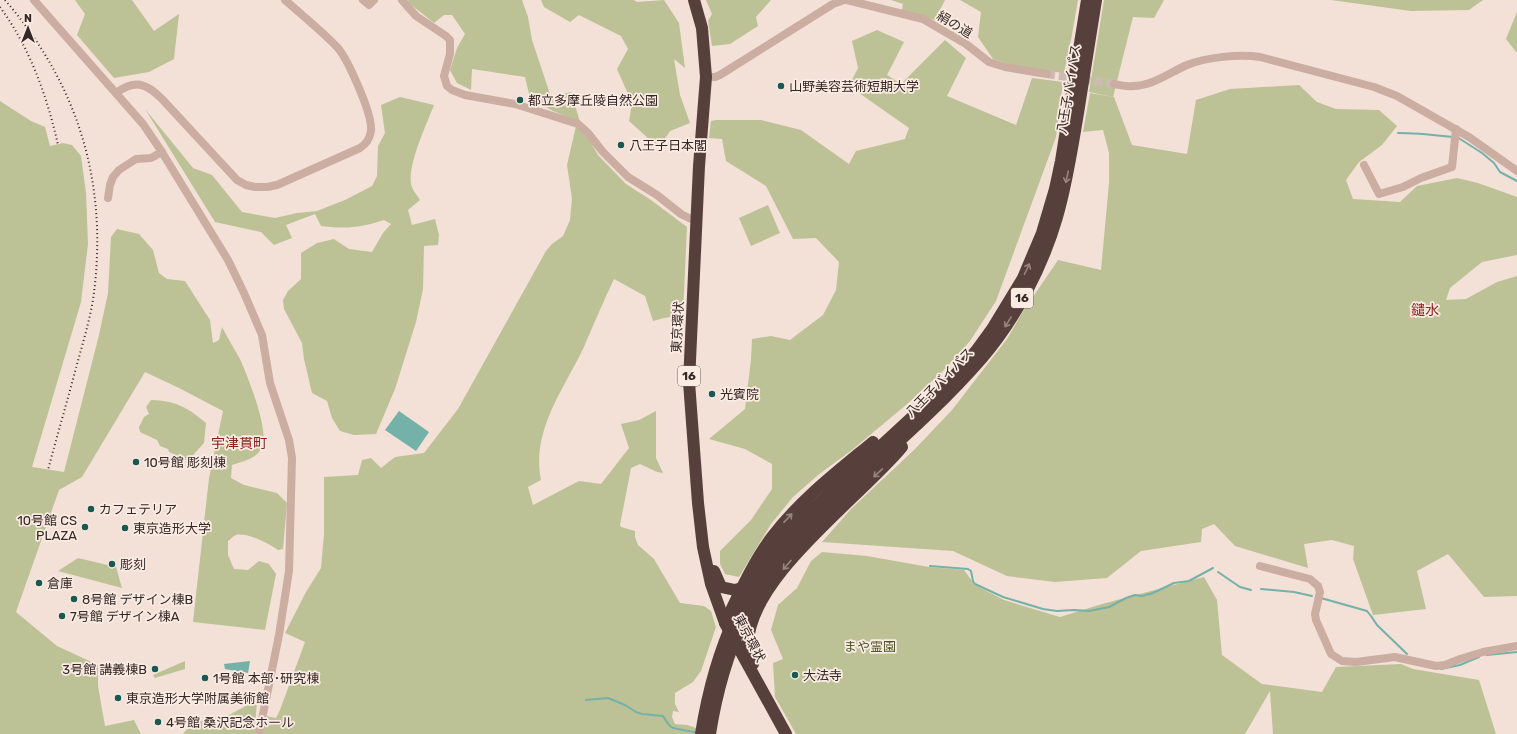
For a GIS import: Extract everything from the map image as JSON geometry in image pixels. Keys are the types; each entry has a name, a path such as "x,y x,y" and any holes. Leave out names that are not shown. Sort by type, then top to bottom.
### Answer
{"highway":[{"name":"東京環状","path":"694,0 702,28 706,77 696,220 689,382 698,503 703,547 710,584 728,628 786,734"},
{"name":"八王子バイパス","path":"710,734 717,696 726,662 742,621 775,565 809,518 933,398 976,351 992,329 1023,278 1037,248 1048,216 1061,161 1087,0"},
{"name":"八王子バイパス","path":"701,734 708,694 717,660 735,616 746,594 780,543 931,412 962,381 983,357 1000,334 1031,282 1045,251 1057,218 1070,163 1096,0"},
{"name":"16","path":"728,628 742,588 760,556 772,537 798,507 843,467 933,398"},
{"name":"16","path":"756,679 748,644 749,631 770,586 826,522 890,462 931,412"},
{"name":"16","path":"703,547 721,587 735,590 742,588"},
{"path":"728,628 740,632 746,628 754,618"}],"street":[{"path":"34,0 143,124 223,251 244,292 262,335 270,383 291,448 292,458 289,571 279,635 259,734"},
{"path":"116,93 123,87 133,84 143,85 153,90 234,177 251,186 267,187 277,184 360,148 371,134 371,122 350,67 337,48 285,0"},
{"path":"363,0 369,5 374,0"},
{"path":"402,0 416,16 450,40 450,54 444,76 448,86 452,90 466,95 514,104 578,124 628,177 657,195 681,214 696,220"},
{"name":"絹の道","path":"706,77 715,77 720,75 833,4 846,0 923,19 966,44 989,62 1005,67 1047,74"},
{"path":"1114,84 1131,86 1142,85 1197,62 1241,55 1260,57 1385,91 1407,101 1456,134 1517,171"},
{"path":"1364,165 1379,194 1384,194 1404,187 1421,178 1452,167 1456,134"},
{"path":"108,198 113,177 119,170 136,159 151,158 162,152"},
{"path":"1260,566 1310,579 1318,586 1320,592 1316,620 1331,654 1342,661 1356,662 1395,657 1436,666 1445,665 1483,652 1517,646"}],"green space":[{"path":"75,0 132,0 154,31 179,14 174,59 149,72 114,78 77,35 85,14"},
{"path":"408,0 522,0 528,17 532,40 551,97 571,92 580,122 553,111 530,98 525,77 472,69 471,90 457,83 450,70 457,48 465,34 452,15 444,15 434,23 409,3"},
{"path":"541,0 634,0 637,2 664,0 679,23 685,68 674,59 680,95 690,123 670,131 659,148 629,121 632,103 617,69 628,49 621,36 579,15 570,22 544,7"},
{"path":"706,0 771,0 756,17 758,26 730,44 712,46 708,21 712,14"},
{"path":"891,0 945,0 935,20 902,10 903,4"},
{"path":"960,0 1078,0 1064,73 1021,68 993,59 978,37 981,12"},
{"path":"1104,0 1164,0 1154,18 1133,17 1113,97 1089,92"},
{"path":"1331,0 1483,0 1469,10 1411,11"},
{"path":"1517,12 1517,53 1506,39"},
{"path":"877,30 904,42 887,75 901,84 945,40 966,58 947,96 1016,125 1032,78 1063,82 1056,137 996,301 970,341 945,369 906,405 852,450 818,475 793,497 771,524 739,577 725,574 720,564 720,551 751,520 772,489 772,464 745,449 709,439 745,409 752,339 771,336 790,340 823,315 836,290 839,262 816,238 793,239 766,186 726,161 722,139 709,138 711,121 761,120 801,130 849,164 856,151 905,139 909,128 849,86 858,68 852,41"},
{"path":"1299,85 1317,102 1336,109 1379,110 1397,126 1382,145 1359,162 1346,180 1353,199 1400,202 1417,186 1457,178 1478,183 1517,197 1517,255 1482,262 1450,288 1446,300 1466,299 1497,282 1517,276 1517,596 1484,597 1448,554 1417,571 1426,609 1373,615 1353,559 1354,546 1332,540 1304,544 1308,568 1235,546 1214,524 1202,529 1201,542 1141,551 1107,578 1055,582 1007,576 953,551 822,542 851,509 915,449 952,410 1007,339 1022,313 1058,260 1101,270 1109,183 1109,153 1103,130 1083,132 1090,93 1114,97 1132,145 1187,154 1196,100 1230,89"},
{"path":"400,97 434,105 422,134 414,158 412,170 412,187 420,200 408,210 412,225 435,219 439,235 438,245 424,246 423,289 416,322 395,389 376,434 354,435 340,431 332,418 327,401 312,393 302,343 284,309 283,300 288,291 301,279 301,253 317,243 334,239 349,249 372,252 383,233 391,224 384,220 353,227 321,226 315,214 286,225 292,238 274,245 261,232 215,222 145,109 193,168 212,175 242,212 275,218 297,213 317,211 345,200 372,186 377,176 378,146 385,133 381,105"},
{"path":"0,101 31,121 45,127 50,146 63,143 72,145 81,156 86,193 88,244 81,302 32,467 64,472 99,335 108,293 111,237 117,229 139,234 153,250 159,273 167,279 185,281 210,320 213,343 219,340 222,327 240,359 257,403 264,439 262,447 257,454 249,459 232,465 231,478 244,485 277,493 287,503 283,549 278,550 264,542 246,535 236,535 228,541 228,555 234,569 248,570 259,561 269,564 276,574 265,630 193,622 209,478 223,411 145,372 82,477 59,490 16,612 57,646 98,665 98,686 105,726 134,720 141,734 0,734"},
{"path":"576,126 589,139 598,155 626,184 651,200 687,227 683,315 653,321 645,296 614,279 583,349 558,396 545,428 539,462 541,480 528,487 533,505 579,481 601,484 629,448 621,424 639,420 656,411 656,458 663,473 657,472 640,464 631,468 620,525 621,527 635,531 635,537 638,545 654,559 680,603 704,606 711,611 716,627 701,671 693,682 675,693 675,704 679,712 673,711 672,717 675,724 687,725 714,734 262,734 266,716 276,718 280,710 305,642 285,633 306,592 321,568 324,534 324,477 358,475 362,460 371,458 381,468 395,457 424,453 458,409 546,251 552,244 563,236 570,220 572,199 567,165"},
{"path":"768,205 780,233 751,246 739,218"},
{"path":"151,400 174,403 187,409 206,423 204,443 194,454 191,462 169,452 168,449 160,446 157,440 140,432 139,427 144,417 149,414 146,407"},
{"name":"まや霊園","path":"822,552 867,556 929,567 964,570 975,585 1004,600 1060,617 1102,604 1204,577 1217,600 1222,655 1262,684 1322,692 1336,667 1401,664 1413,669 1479,680 1496,734 1273,734 1270,691 1245,734 796,734 775,697 773,663 783,659 771,630 778,605 797,588 811,561"},
{"path":"78,558 116,567 122,588 58,571"},
{"path":"185,661 185,669 155,678 153,675"},
{"path":"253,702 257,702 255,726 258,729 257,734 183,734 192,723 229,715"}],"water":[{"path":"399,411 429,432 416,451 385,430"},
{"path":"250,661 248,673 225,669 224,664"}],"waterway":[{"path":"1398,133 1453,137"},
{"path":"1457,137 1482,153 1494,163 1500,172 1517,181"},
{"path":"930,566 968,569 971,571 975,584 1003,597 1043,609 1057,611 1089,611 1109,607 1135,595 1142,596 1153,593 1174,583 1189,581 1213,568"},
{"path":"1218,572 1240,587 1251,590"},
{"path":"1261,589 1294,592 1312,596"},
{"path":"1321,598 1367,611 1377,625 1407,654"},
{"path":"1487,655 1517,652"},
{"path":"1441,669 1460,665 1479,657"},
{"path":"586,700 608,698 642,714 663,716 673,728 697,733"}],"tunnel":[{"path":"1047,74 1114,84"}],"railway":[{"path":"5,0 31,33 53,68 70,103 83,140 92,178 97,218 97,258 93,300 48,470"},
{"path":"0,7 11,23 29,56 49,109 58,145"}],"place":[{"name":"山野美容芸術短期大学","path":"781,86"},
{"name":"都立多摩丘陵自然公園","path":"520,100"},
{"name":"八王子日本閣","path":"621,145"},
{"name":"光賓院","path":"712,394"},
{"name":"10号館 彫刻棟","path":"136,462"},
{"name":"カフェテリア","path":"91,509"},
{"name":"10号館 CS PLAZA","path":"85,527"},
{"name":"東京造形大学","path":"125,528"},
{"name":"彫刻","path":"112,564"},
{"name":"倉庫","path":"39,583"},
{"name":"8号館 デザイン棟B","path":"74,599"},
{"name":"7号館 デザイン棟A","path":"62,616"},
{"name":"3号館 講義棟B","path":"155,669"},
{"name":"大法寺","path":"795,675"},
{"name":"1号館 本部･研究棟","path":"205,678"},
{"name":"東京造形大学附属美術館","path":"118,698"},
{"name":"4号館 桑沢記念ホール","path":"158,722"}],"district":[{"name":"鑓水","path":"1425,310"},
{"name":"宇津貫町","path":"239,443"}]}
